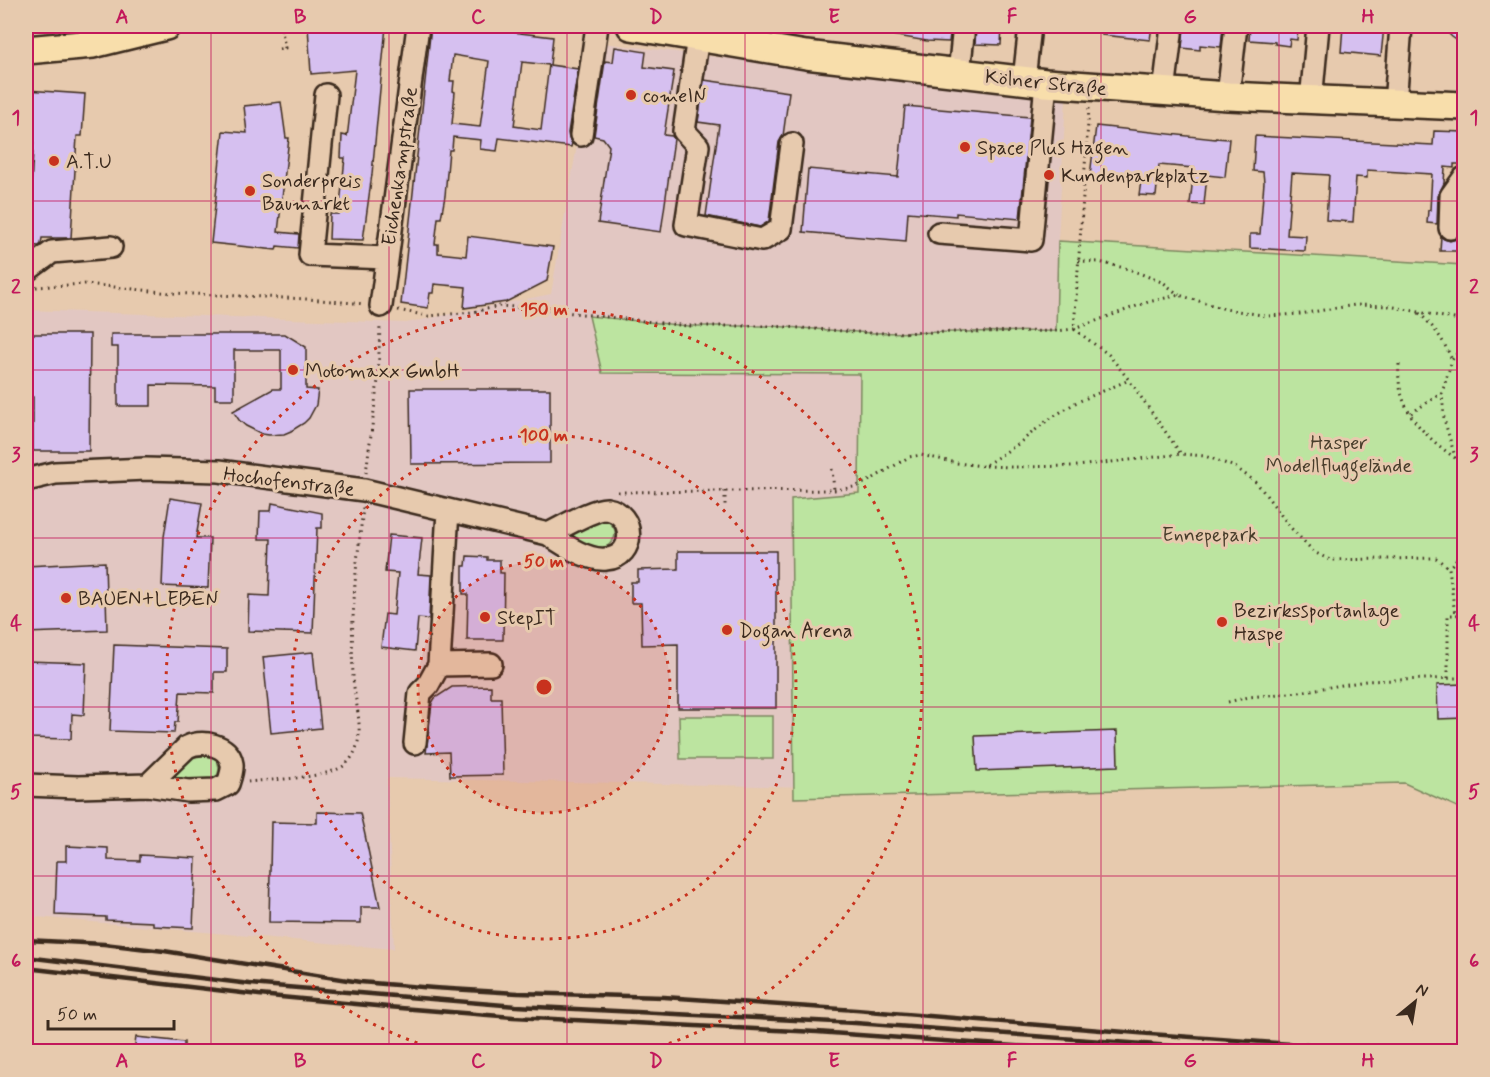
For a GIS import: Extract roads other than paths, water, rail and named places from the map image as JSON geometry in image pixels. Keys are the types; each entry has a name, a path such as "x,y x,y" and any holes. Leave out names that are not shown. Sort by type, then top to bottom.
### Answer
{"main road":[{"path":"32,47 93,44 166,26"},
{"name":"Kölner Straße","path":"631,26 806,55 1035,82 1311,101 1464,106"}],"street":[{"name":"Eichenkampstraße","path":"381,306 418,26"},
{"path":"581,135 597,26"},
{"path":"959,74 964,26"},
{"path":"939,233 1031,240 1035,82 1030,26"},
{"path":"1164,92 1172,26"},
{"path":"1228,96 1236,26"},
{"path":"1311,101 1318,26"},
{"path":"1395,104 1401,26"},
{"path":"698,37 684,131 698,146 686,225 762,240 781,229 792,144"},
{"path":"326,95 310,255 387,258"},
{"path":"1450,228 1451,196 1464,177"},
{"path":"31,279 52,252 111,247"},
{"name":"Hochofenstraße","path":"26,480 56,473 146,469 219,471 365,484 448,510 548,534"},
{"path":"415,743 420,693 428,685 439,665 448,510"},
{"path":"439,665 491,664"},
{"path":"26,785 78,787 148,785 188,791 216,790 228,784 232,764 229,756 215,745 195,743 187,747 148,785"}],"railway":[{"path":"26,940 104,944 164,951 360,982 518,993 664,997 1404,1052"},
{"path":"26,957 250,984 516,1006 855,1023 1255,1052"},
{"path":"26,968 259,995 513,1017 817,1032 1100,1052"}],"place":[{"name":"comeIN","path":"631,95"},
{"name":"Space Plus Hagen","path":"965,147"},
{"name":"A.T.U","path":"54,161"},
{"name":"Kundenparkplatz","path":"1049,175"},
{"name":"Sonderpreis Baumarkt","path":"250,191"},
{"name":"Motomaxx GmbH","path":"293,370"},
{"name":"BAUEN+LEBEN","path":"66,598"},
{"name":"StepIT","path":"485,617"},
{"name":"Bezirkssportanlage Haspe","path":"1222,622"},
{"name":"Dogan Arena","path":"727,630"}],"park label":[{"name":"Hasper Modellfluggelände","path":"1339,454"},
{"name":"Ennepepark","path":"1210,534"}]}
